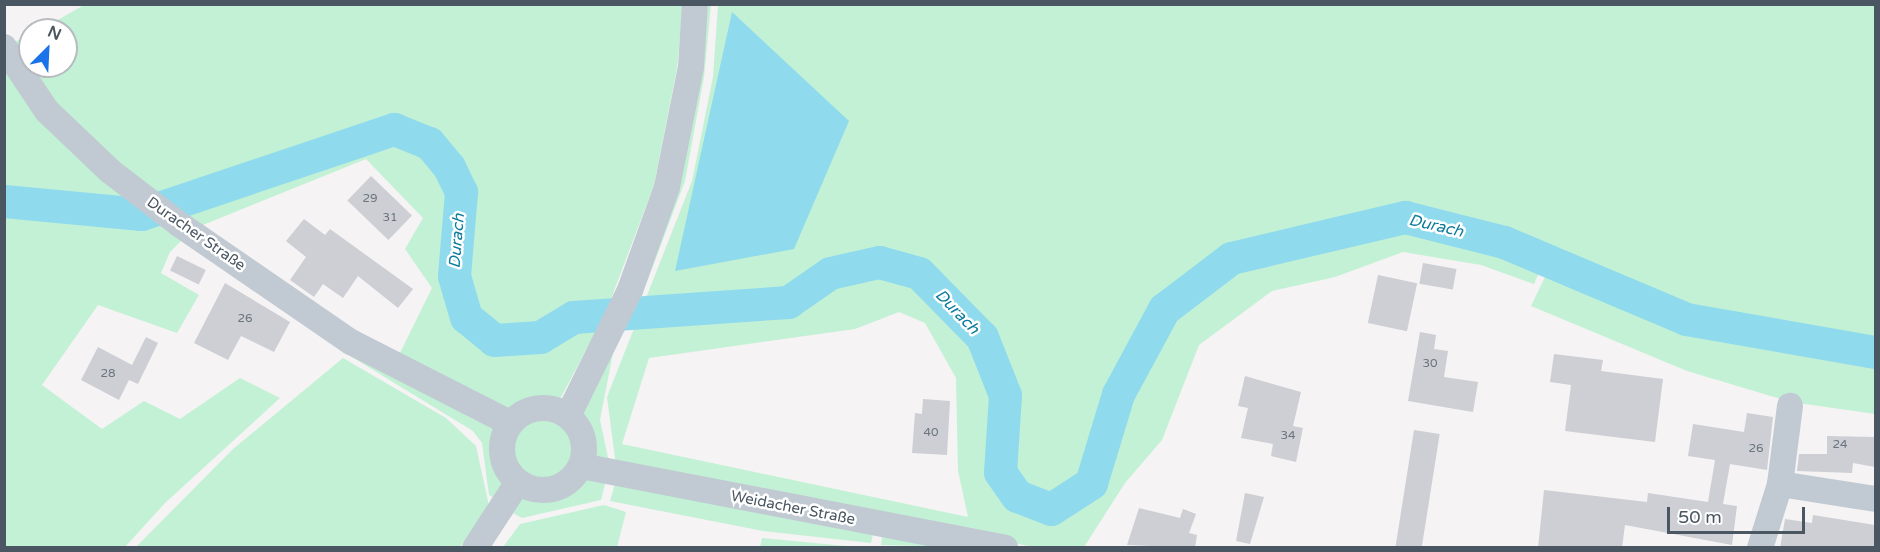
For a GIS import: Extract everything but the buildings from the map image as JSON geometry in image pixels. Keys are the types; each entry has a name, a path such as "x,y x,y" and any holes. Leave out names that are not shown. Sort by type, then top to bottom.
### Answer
{"street":[{"path":"568,416 604,349 630,290 667,187 690,67 695,4"},
{"name":"Duracher Straße","path":"4,47 47,111 110,171 179,224 351,342 422,381 510,423"},
{"path":"1760,548 1780,484 1790,406"},
{"path":"544,407 568,416 584,438 581,466 554,490 518,482 502,454 510,423 544,407"},
{"name":"Weidacher Straße","path":"581,466 1005,548"},
{"path":"474,548 518,482"},
{"path":"1780,484 1875,499"}],"green space":[{"path":"84,5 683,5 677,68 654,185 606,312 558,403 525,402 510,410 397,359 432,288 405,249 423,218 366,159 198,227 90,145 37,78 78,78 78,18 61,18"},
{"path":"703,5 711,5 704,77 685,181 641,298"},
{"path":"718,5 1875,5 1875,414 1791,402 1687,371 1531,306 1558,250 1551,246 1534,284 1481,265 1403,252 1335,277 1272,291 1199,345 1162,440 1125,483 1084,547 1034,547 616,466 607,397 692,181 713,77","holes":["899,312 925,323 956,378 958,471 968,517 622,444 649,358 855,329"]},
{"path":"18,40 18,54 10,44"},
{"path":"4,62 184,238 170,252 161,273 199,295 177,333 98,305 42,385 102,429 144,401 180,419 240,378 280,398 165,503 125,547 5,547"},
{"path":"613,353 600,420 609,462 593,456 591,428 580,415"},
{"path":"347,354 499,427 494,452 506,480 494,498 489,495 482,443 473,431"},
{"path":"343,358 446,418 476,446 489,506 460,547 135,548 233,449"},
{"path":"543,416 556,419 566,426 573,436 576,449 573,462 566,472 556,479 543,482 530,479 520,472 513,462 510,449 513,436 520,426 530,419"},
{"path":"585,475 606,480 601,500 522,518 511,512 524,494 542,500 561,496"},
{"path":"615,484 874,529 871,543 763,531 610,501"},
{"path":"604,505 626,512 617,547 503,547 520,524"},
{"path":"883,532 971,547 881,545"},
{"path":"762,538 856,547 760,547"}],"water":[{"path":"732,12 849,121 794,249 675,271"}],"waterway":[{"name":"Durach","path":"4,201 141,214 394,129 429,143 449,167 461,192 454,276 466,317 494,340 540,337 573,317 788,302 830,273 879,262 919,273 982,337 1005,395 1000,472 1017,496 1051,509 1091,483 1118,394 1164,309 1231,258 1405,217 1504,242 1686,319 1876,352"}]}
